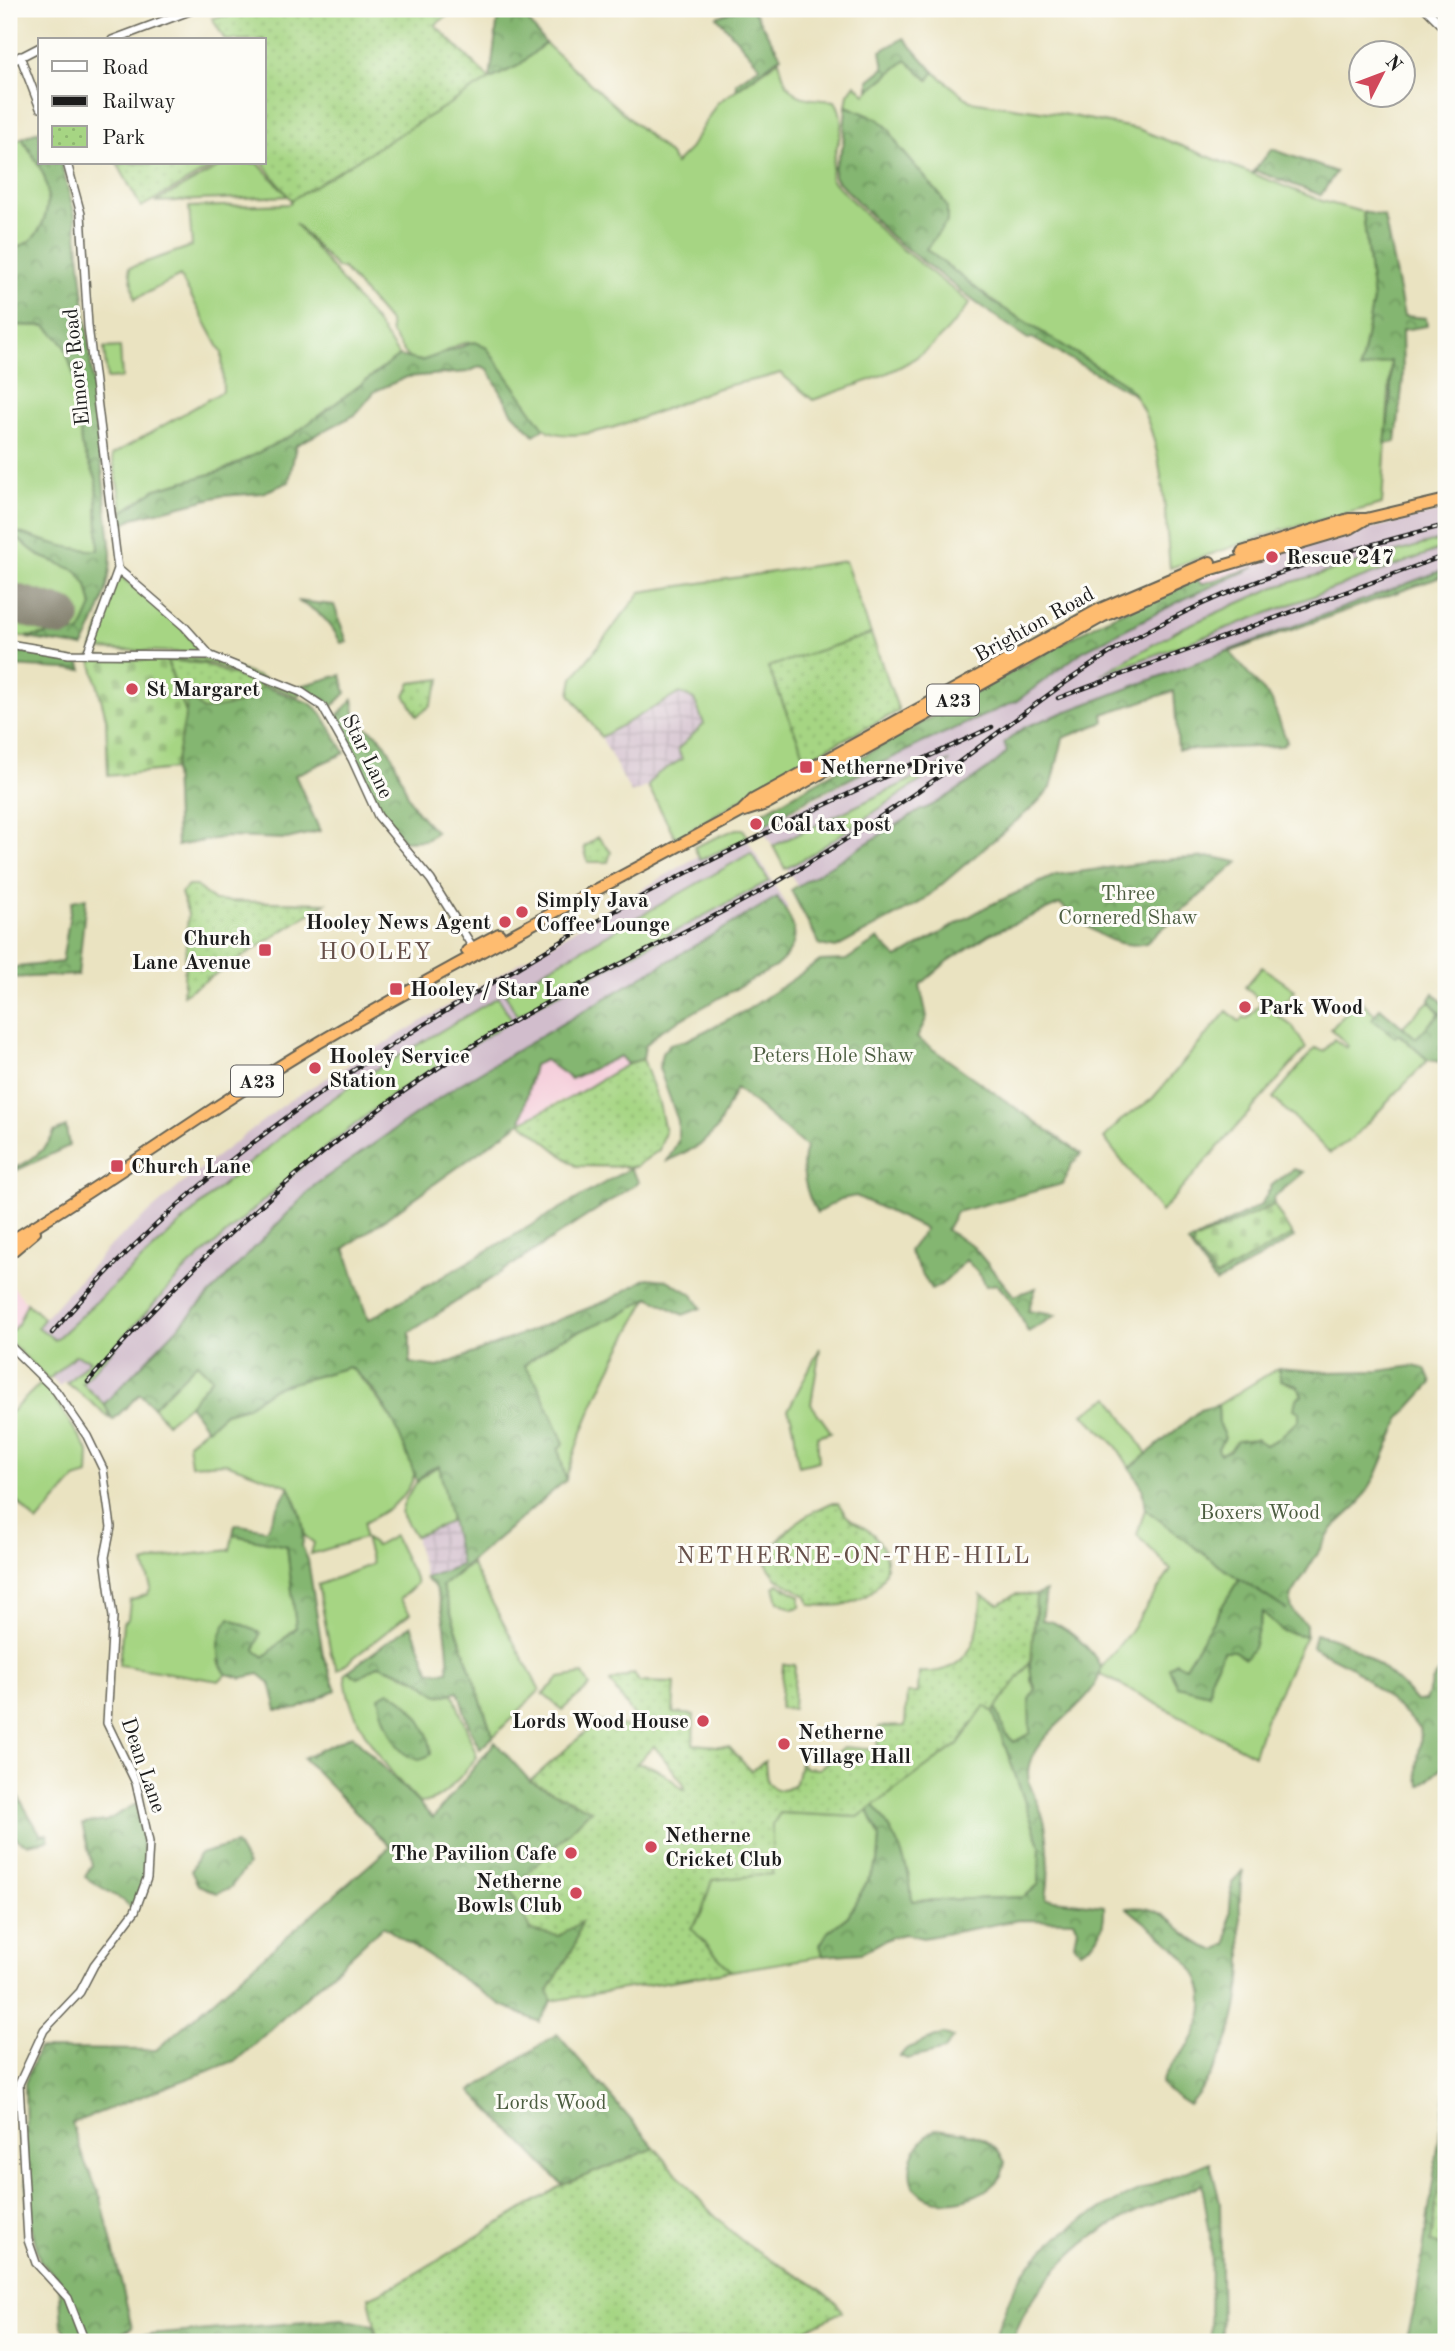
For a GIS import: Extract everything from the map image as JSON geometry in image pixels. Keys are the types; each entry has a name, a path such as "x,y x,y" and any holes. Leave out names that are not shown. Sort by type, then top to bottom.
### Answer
{"highway":[{"name":"Brighton Road","path":"9,1242 234,1095 435,976 441,967 475,951 522,923 544,917 741,812 766,804 1104,616 1209,570 1351,528 1366,519 1446,500"},
{"name":"Brighton Road","path":"9,1254 58,1212"}],"street":[{"path":"117,38 195,9"},
{"path":"1426,9 1446,29"},
{"path":"9,63 38,48"},
{"path":"20,56 38,103"},
{"name":"Elmore Road","path":"67,164 81,215 90,339 118,569 88,654"},
{"path":"118,569 168,611 210,655"},
{"name":"Star Lane","path":"9,644 88,654 210,655 310,696 322,706 352,759 378,816 431,880 475,951"},
{"name":"Dean Lane","path":"9,1345 56,1391 87,1436 103,1469 111,1527 105,1557 113,1617 107,1723 136,1783 149,1842 147,1878 135,1911 94,1965 80,1992 44,2030 19,2084 28,2240 36,2263 68,2298 85,2342"}],"shaded area":[{"path":"1446,510 1446,573 1181,667 1038,739 805,898 761,827 1014,695 1083,646 1201,584 1279,559 1277,552"},
{"path":"1277,552 1280,559 1201,584 1197,579"},
{"path":"680,693 694,699 704,724 678,749 683,759 656,775 648,786 631,793 601,737"},
{"path":"745,836 788,908 504,1067 311,1203 206,1297 104,1404 65,1381 59,1387 24,1341 108,1248 189,1178 290,1100 698,856"},
{"path":"620,1056 627,1064 573,1097 559,1101 521,1122 534,1065 545,1060 571,1079"},
{"path":"9,1282 27,1303 18,1324 9,1334"},
{"path":"450,1522 461,1565 425,1578 415,1536"}],"green space":[{"path":"268,9 456,9 435,25 490,79 291,200 264,164 266,164 266,38 224,38 212,18"},
{"path":"519,9 545,43 518,66 490,79 498,17 494,13"},
{"path":"738,9 752,9 781,56 737,89 736,83 760,66 717,17"},
{"path":"904,38 934,72 929,80 906,60 869,90 869,80 884,68 881,51"},
{"path":"545,43 670,155 675,164 689,150 717,103 779,60 786,82 796,94 835,101 840,111 841,130 831,179 888,238 970,303 953,325 919,356 882,375 813,400 780,373 721,387 603,430 560,434 544,428 480,344 462,344 428,359 409,359 391,333 390,323 343,268 337,268 295,223 375,321 399,356 293,435 222,471 156,489 123,512 112,455 223,391 222,353 180,276 135,299 129,268 192,246 189,207 290,204 291,200 490,79 518,66"},
{"path":"906,60 928,80 934,72 970,101 1062,114 1138,129 1322,201 1363,212 1373,300 1360,369 1391,360 1382,504 1283,530 1170,568 1160,470 1148,422 1138,401 1125,384 995,303 925,249 947,222 940,195 899,147 889,129 878,119 846,106 848,94 855,84 865,94"},
{"path":"846,106 878,119 889,129 899,147 947,207 947,222 926,249 995,303 1125,384 1135,395 1032,338 1028,339 890,236 834,177 834,168 843,146"},
{"path":"38,131 38,163 37,161 22,138"},
{"path":"22,138 44,176 48,199 38,232 21,246 9,248 9,143"},
{"path":"1272,149 1336,172 1321,195 1256,171 1252,173"},
{"path":"38,164 61,164 75,215 111,553 103,602 83,647 26,638 58,632 80,633 92,606 87,585 77,571 40,556 9,532 64,546 99,550 96,478 81,445 78,388 64,344 46,326 9,325 9,248 21,246 30,240 43,222 48,199 44,176"},
{"path":"118,164 218,164 141,207"},
{"path":"224,164 259,164 288,196 155,202"},
{"path":"1363,212 1384,216 1404,316 1426,318 1427,326 1402,330 1403,379 1396,442 1385,444 1391,395 1391,361 1360,370 1373,300"},
{"path":"9,325 46,326 64,344 78,388 81,445 96,478 99,551 56,546 9,530"},
{"path":"475,342 487,348 544,428 534,435 512,412 488,369 481,366 468,372 407,377 375,391 355,415 296,445 289,482 262,493 221,496 133,518 122,525 123,512 156,489 222,471 293,435 399,356 421,361"},
{"path":"120,347 122,378 107,379 104,348"},
{"path":"9,532 40,556 77,571 87,585 92,607 81,633 9,636"},
{"path":"1446,538 1446,547 1100,675 1182,628 1275,587"},
{"path":"845,561 871,634 768,667 806,759 676,839 648,786 656,775 682,759 678,749 704,724 694,699 680,693 601,737 570,694 573,678 641,592"},
{"path":"1255,567 1186,598 1083,651 1017,701 922,743 805,801 761,827 758,815 1104,620 1197,579 1201,584"},
{"path":"1446,569 1446,575 1230,652 1272,701 1287,742 1281,746 1178,750 1174,691 1103,714 1104,722 1063,738 1051,788 1035,805 921,902 836,948 820,945 791,890 966,784 1001,758 1007,752 1004,743 1025,727"},
{"path":"118,574 182,627 200,653 92,649"},
{"path":"297,601 334,605 347,642 341,643 323,618"},
{"path":"871,634 899,711 806,759 768,667"},
{"path":"9,649 79,661 82,670 9,666"},
{"path":"90,656 143,660 165,657 186,713 174,769 108,776 106,718"},
{"path":"171,656 208,658 300,692 298,696 209,663 175,659"},
{"path":"167,660 204,664 263,686 238,704 203,710 188,695 186,713"},
{"path":"341,675 346,693 330,709 323,700 300,686"},
{"path":"441,679 430,706 417,716 405,695 411,683"},
{"path":"263,686 310,703 321,713 345,753 295,775 320,831 287,839 225,837 177,846 174,769 188,694 238,704"},
{"path":"353,699 357,725 369,729 386,745 413,806 436,832 426,840 404,841 382,814 335,718"},
{"path":"950,761 809,856 785,869 773,846"},
{"path":"736,829 743,829 749,838 700,860 694,847"},
{"path":"598,837 611,852 608,862 588,862 584,847"},
{"path":"751,853 769,881 517,1016 505,993"},
{"name":"Peters Hole Shaw","path":"1213,857 1238,862 1146,943 1122,944 1110,940 1089,928 1060,904 990,934 947,962 920,985 927,1017 917,1038 1081,1154 1071,1165 1063,1184 956,1212 946,1230 972,1245 1014,1296 1036,1288 1028,1311 1056,1315 1028,1332 1006,1295 996,1284 986,1286 981,1276 966,1260 941,1285 931,1289 909,1251 925,1229 856,1196 841,1199 817,1213 805,1181 803,1164 806,1147 736,1088 717,1129 699,1146 667,1161 678,1141 678,1121 659,1068 662,1053 670,1044 687,1040 747,1010 820,961 846,960 878,939 897,958 986,907 1056,875 1173,859"},
{"path":"188,886 196,886 214,901 326,903 183,995 188,914 181,893"},
{"path":"777,897 793,925 794,942 791,950 775,967 660,1031 645,1046 643,1059 627,1064 620,1056 571,1079 545,1060 534,1065 521,1122 345,1248 368,1320 630,1168 639,1182 410,1332 410,1363 438,1367 609,1300 647,1278 667,1280 693,1295 701,1308 683,1315 649,1297 624,1313 560,1339 524,1365 537,1383 564,1443 558,1449 566,1480 442,1586 493,1737 480,1749 470,1729 458,1691 438,1695 413,1678 379,1665 358,1678 348,1671 411,1625 430,1672 448,1671 443,1614 437,1592 425,1578 461,1565 439,1466 428,1470 417,1482 392,1419 362,1378 349,1367 274,1388 246,1407 225,1413 207,1429 189,1405 212,1378 197,1363 153,1407 140,1394 113,1420 104,1404 315,1185 455,1087"},
{"path":"86,898 78,975 9,978 9,968 62,962 72,901"},
{"path":"1262,967 1295,990 1276,1014 1293,1027 1306,1048 1161,1212 1104,1138 1120,1121 1152,1099 1227,1011 1240,1022 1244,1017 1247,1019 1262,1002 1245,987"},
{"path":"1434,993 1446,1006 1446,1057 1441,1062 1428,1060 1399,1034 1395,1037 1372,1019 1380,1008 1416,1038 1440,1013 1429,1001"},
{"path":"498,997 512,1020 390,1097 307,1162 182,1273 82,1383 104,1404 113,1420 67,1383 90,1360 75,1355 48,1380 9,1341 9,1334 18,1324 27,1303 44,1319 38,1327 55,1340 219,1188 295,1125 365,1076"},
{"path":"1359,999 1376,1015 1373,1019 1398,1034 1428,1060 1353,1138 1330,1153 1273,1098 1315,1048 1324,1051 1334,1039 1346,1048 1348,1046 1331,1029"},
{"path":"1429,1001 1440,1013 1416,1039 1403,1026"},
{"path":"643,1059 659,1103 665,1132 659,1150 635,1167 576,1166 521,1122 569,1099 625,1066"},
{"path":"66,1127 69,1146 9,1174 9,1169 36,1156 47,1145 54,1132"},
{"path":"1293,1169 1304,1172 1273,1198 1274,1205 1194,1241 1292,1235 1294,1238 1216,1283 1188,1243 1261,1205 1272,1185"},
{"path":"1274,1205 1292,1235 1216,1277 1193,1248 1194,1241"},
{"path":"649,1297 602,1386 573,1455 566,1479 558,1448 524,1365 560,1339 624,1313"},
{"path":"820,1348 811,1404 831,1432 817,1436 819,1461 799,1466 793,1424 788,1410"},
{"path":"197,1362 212,1378 189,1405 167,1423 153,1407"},
{"name":"Boxers Wood","path":"1413,1366 1426,1369 1432,1383 1401,1417 1376,1476 1359,1504 1333,1528 1292,1595 1292,1608 1306,1624 1306,1636 1282,1631 1263,1612 1253,1648 1245,1658 1234,1651 1223,1651 1211,1676 1209,1694 1177,1686 1169,1668 1176,1662 1185,1667 1239,1579 1287,1610 1218,1565 1145,1509 1142,1487 1130,1468 1200,1410 1218,1405 1219,1425 1225,1438 1218,1448 1220,1454 1229,1451 1237,1441 1256,1439 1265,1445 1278,1439 1299,1420 1299,1412 1294,1409 1296,1399 1302,1395 1297,1385 1281,1380 1278,1368 1327,1372 1379,1371"},
{"path":"349,1367 390,1416 408,1448 415,1471 408,1489 396,1503 364,1523 364,1538 311,1554 314,1543 305,1536 300,1512 289,1486 226,1463 191,1465 188,1443 225,1413 246,1407 274,1388"},
{"path":"1278,1368 1281,1380 1300,1388 1303,1395 1299,1420 1278,1439 1265,1445 1220,1454 1218,1448 1225,1438 1219,1425 1218,1405"},
{"path":"43,1381 89,1452 88,1475 75,1479 37,1523 9,1492 9,1414"},
{"path":"1110,1397 1147,1454 1130,1468 1116,1446 1083,1414"},
{"path":"439,1466 450,1508 450,1522 415,1536 401,1513 403,1506 415,1485"},
{"path":"289,1486 303,1523 302,1546 308,1560 323,1655 336,1690 298,1709 277,1710 270,1683 259,1674 242,1678 226,1674 220,1659 219,1645 222,1632 230,1618 260,1633 255,1650 264,1657 296,1628 287,1546 233,1535 235,1524 266,1530"},
{"path":"831,1503 838,1503 850,1519 874,1535 886,1558 886,1569 875,1588 855,1601 838,1606 810,1605 807,1596 777,1579 765,1562 766,1554 792,1526"},
{"path":"1145,1509 1239,1579 1185,1667 1209,1694 1211,1676 1223,1651 1234,1651 1245,1658 1252,1648 1263,1612 1282,1631 1306,1636 1265,1720 1254,1755 1100,1674 1101,1668 1128,1634 1171,1570 1137,1535"},
{"path":"233,1535 287,1546 296,1627 265,1657 254,1650 218,1660 226,1674 219,1681 119,1665 123,1623 128,1619 130,1601 148,1594 151,1588 144,1564 169,1557 230,1550"},
{"path":"394,1536 417,1583 400,1599 410,1613 338,1670 331,1654 318,1585 372,1564 365,1538 376,1546"},
{"path":"471,1564 540,1690 493,1737 442,1586"},
{"path":"778,1584 800,1596 800,1607 792,1609 778,1601 774,1587"},
{"path":"1046,1591 1042,1620 1068,1631 1092,1653 1101,1668 1090,1693 1037,1749 1030,1762 1028,1778 1043,1816 1046,1833 1046,1899 1104,1906 1102,1927 1097,1939 1080,1951 1074,1943 1077,1928 1073,1921 1019,1920 923,1938 905,1934 891,1937 861,1953 823,1956 820,1945 828,1932 848,1916 878,1862 880,1837 868,1810 874,1805 889,1828 905,1862 912,1901 1024,1897 1039,1884 1040,1845 993,1712 996,1707 1005,1733 1014,1742 1030,1733 1029,1699 1036,1689 1030,1665 1036,1620 1036,1595"},
{"path":"1016,1594 1036,1595 1031,1661 993,1712 985,1706 958,1744 858,1817 780,1813 772,1825 772,1874 712,1880 701,1914 691,1928 731,1971 552,2001 548,1991 574,1947 581,1922 559,1936 530,1930 511,1890 591,1810 530,1781 598,1721 634,1728 639,1723 610,1682 634,1673 639,1682 675,1683 673,1713 694,1715 693,1744 729,1747 751,1771 765,1761 767,1782 774,1788 784,1790 796,1783 800,1763 806,1768 819,1769 844,1747 877,1750 879,1727 905,1726 907,1693 918,1693 919,1672 950,1667 969,1651 978,1626 981,1595 999,1604","holes":["654,1746 684,1784 685,1790 656,1769 636,1764"]},
{"path":"1315,1634 1343,1642 1357,1650 1383,1669 1416,1701 1425,1701 1433,1680 1446,1663 1446,1764 1421,1786 1417,1772 1420,1728 1352,1667 1312,1647"},
{"path":"1031,1661 1031,1681 1036,1689 1029,1700 1031,1733 1014,1742 1005,1733 996,1707"},
{"path":"783,1664 795,1665 793,1709 780,1708"},
{"path":"379,1665 420,1681 441,1695 453,1693 477,1757 444,1793 428,1802 419,1803 382,1760 353,1709 345,1674 348,1671 358,1678"},
{"path":"583,1674 590,1686 562,1710 543,1694 560,1678"},
{"path":"389,1692 405,1702 418,1717 428,1735 431,1754 420,1759 410,1757 395,1742 384,1718 379,1697"},
{"path":"985,1706 993,1712 1040,1845 1039,1884 1024,1897 911,1901 905,1863 874,1805 958,1744"},
{"path":"352,1735 433,1818 495,1742 530,1781 592,1810 511,1890 581,1921 574,1947 548,1991 552,2001 539,2022 500,2004 383,1926 237,2060 72,2123 82,2156 101,2198 132,2328 106,2342 72,2342 62,2326 59,2280 40,2261 27,2209 25,2083 38,2049 156,2050 390,1847 303,1758"},
{"path":"9,1781 41,1835 47,1834 49,1840 27,1844 14,1834 10,1827 8,1808"},
{"path":"136,1804 147,1870 135,1911 85,1877 92,1865 82,1824 106,1821"},
{"path":"868,1810 880,1837 878,1862 848,1916 828,1932 821,1945 823,1956 731,1971 690,1928 701,1914 712,1880 772,1873 772,1825 780,1813 858,1817"},
{"path":"236,1844 248,1865 230,1888 217,1893 198,1885 191,1871 199,1854"},
{"path":"1243,1870 1240,1902 1241,1977 1235,2017 1222,2054 1189,2105 1166,2090 1161,2083 1167,2071 1192,2040 1201,2018 1203,1998 1199,1980 1190,1964 1176,1949 1127,1908 1156,1911 1193,1939 1216,1950 1227,1944 1232,1883"},
{"name":"Lords Wood","path":"557,2034 655,2148 563,2185 471,2091"},
{"path":"943,2034 953,2038 944,2050 907,2059 900,2056 906,2049"},
{"path":"1446,2091 1446,2227 1437,2244 1446,2247 1446,2342 1406,2342 1416,2300"},
{"path":"1446,2123 1446,2247 1431,2243"},
{"path":"935,2129 984,2139 999,2152 1005,2162 1000,2177 976,2195 960,2200 944,2202 929,2199 918,2192 911,2180 912,2158 920,2144"},
{"path":"655,2148 728,2229 756,2251 824,2292 843,2311 782,2342 378,2342 369,2297 396,2285 563,2185"},
{"path":"1210,2162 1220,2202 1222,2342 1210,2342 1211,2240 1202,2184 1124,2219 1082,2245 1052,2274 1039,2291 1019,2325 1013,2342 993,2342 1006,2307 1023,2274 1060,2235 1108,2205"},
{"path":"342,2319 373,2325 378,2342 120,2342 137,2336"}],"runway":[{"path":"9,602 61,617"}],"railway":[{"path":"88,1382 180,1283 278,1190 329,1147 383,1107 495,1032 804,866 947,771 1061,686 1133,639 1247,585 1325,558 1446,525"},
{"path":"1058,698 1446,555"},
{"path":"52,1333 97,1282 195,1190 300,1108 411,1032 650,892 777,828 992,727"}],"place":[{"name":"Rescue 247","path":"1272,557"},
{"name":"St Margaret","path":"132,689"},
{"name":"Netherne Drive","path":"806,767"},
{"name":"Coal tax post","path":"756,824"},
{"name":"Simply Java Coffee Lounge","path":"522,912"},
{"name":"Hooley News Agent","path":"505,922"},
{"name":"Church Lane Avenue","path":"265,950"},
{"name":"Hooley / Star Lane","path":"396,989"},
{"name":"Park Wood","path":"1245,1007"},
{"name":"Hooley Service Station","path":"315,1068"},
{"name":"Church Lane","path":"117,1166"},
{"name":"Lords Wood House","path":"703,1721"},
{"name":"Netherne Village Hall","path":"784,1744"},
{"name":"Netherne Cricket Club","path":"651,1847"},
{"name":"The Pavilion Cafe","path":"571,1853"},
{"name":"Netherne Bowls Club","path":"576,1893"}],"district":[{"name":"HOOLEY","path":"376,951"},
{"name":"NETHERNE-ON-THE-HILL","path":"854,1555"}],"park label":[{"name":"Three Cornered Shaw","path":"1128,905"}]}
